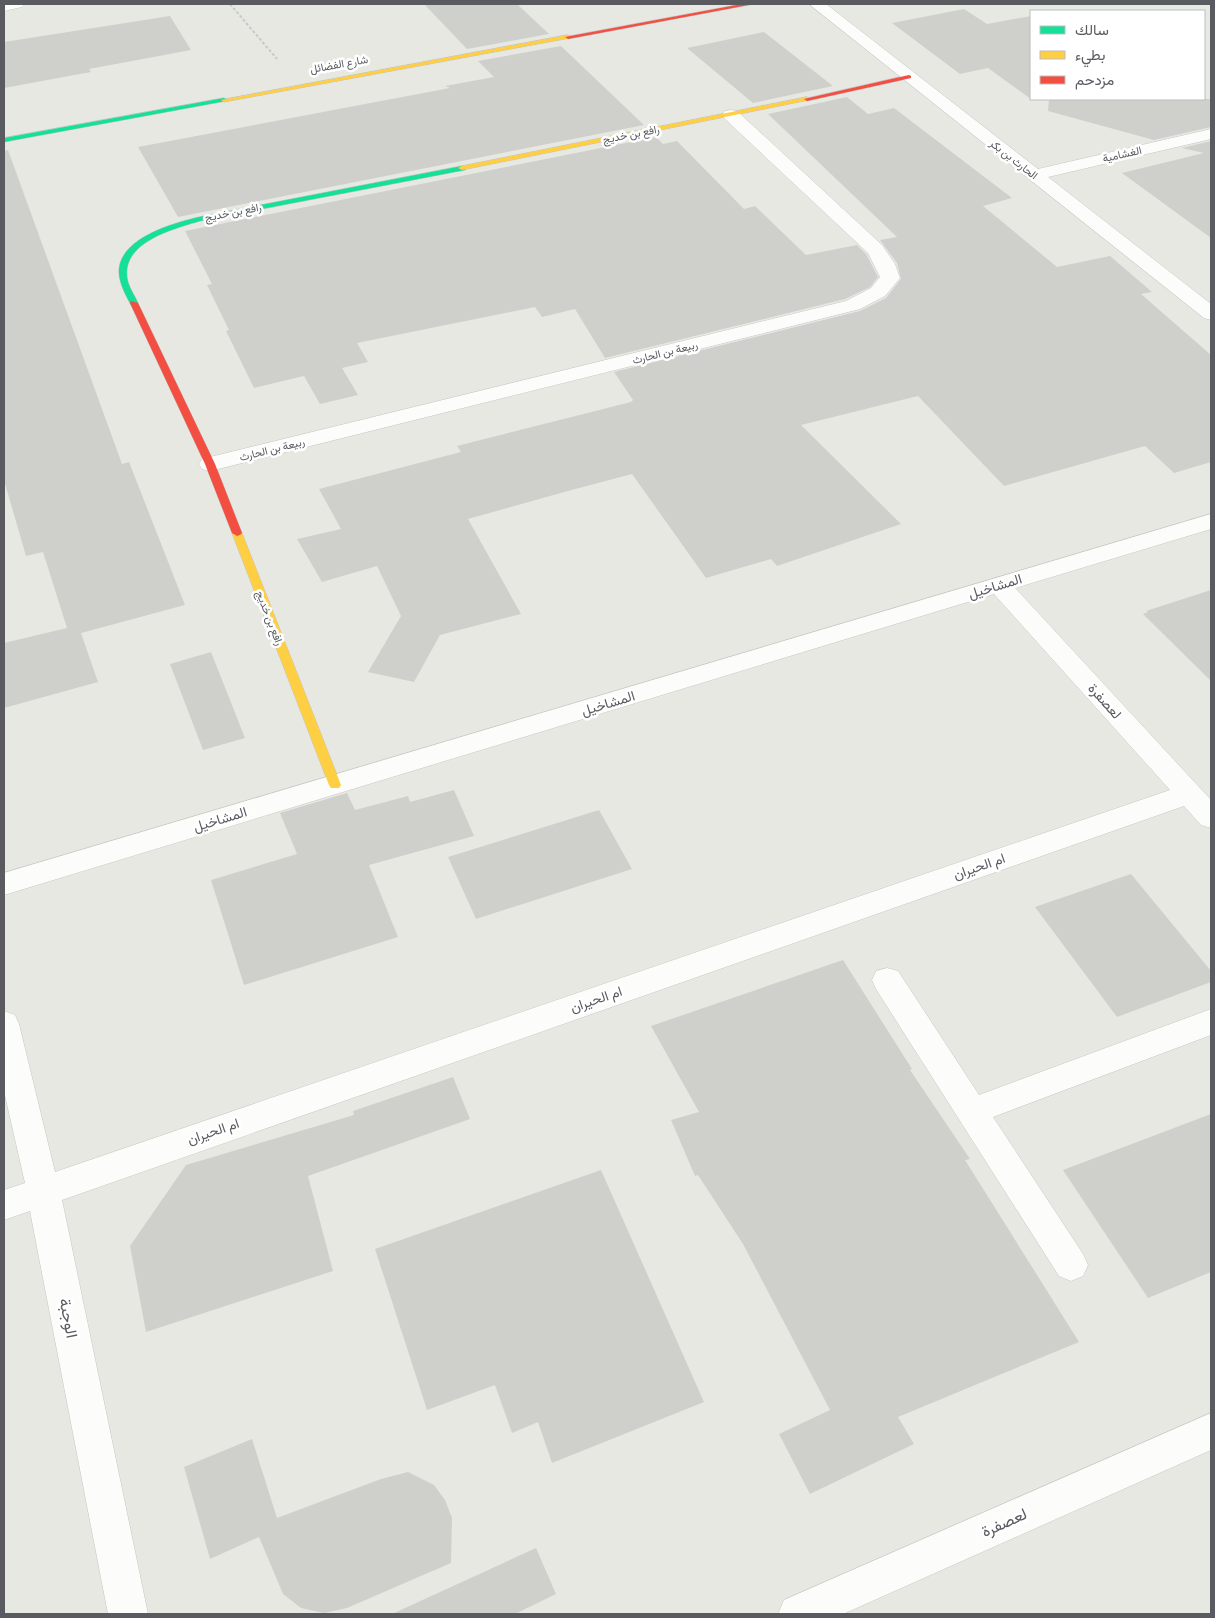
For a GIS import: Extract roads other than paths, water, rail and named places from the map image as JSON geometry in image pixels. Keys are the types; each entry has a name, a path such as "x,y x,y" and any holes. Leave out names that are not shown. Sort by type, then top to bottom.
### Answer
{"street":[{"path":"4,6 17,4"},
{"path":"4,140 751,4"},
{"name":"الحارث بن بكر","path":"817,4 1211,314"},
{"name":"رافع بن خديج","path":"335,785 210,464 124,281 124,264 135,247 159,231 199,219 731,115 909,77"},
{"name":"ربيعة بن الحارث","path":"210,464 853,305 878,292 890,278 885,264 875,249 731,115"},
{"name":"الغشامية","path":"1034,174 1211,134"},
{"name":"المشاخيل","path":"4,884 1211,521"},
{"name":"لعصفرة","path":"1000,585 1211,818"},
{"name":"ام الحيران","path":"4,1205 1189,794"},
{"path":"887,980 1071,1265"},
{"path":"972,1111 1211,1022"},
{"name":"الوجبة","path":"4,1024 43,1190 128,1614"},
{"name":"لعصفرة","path":"798,1614 1211,1431"}]}
